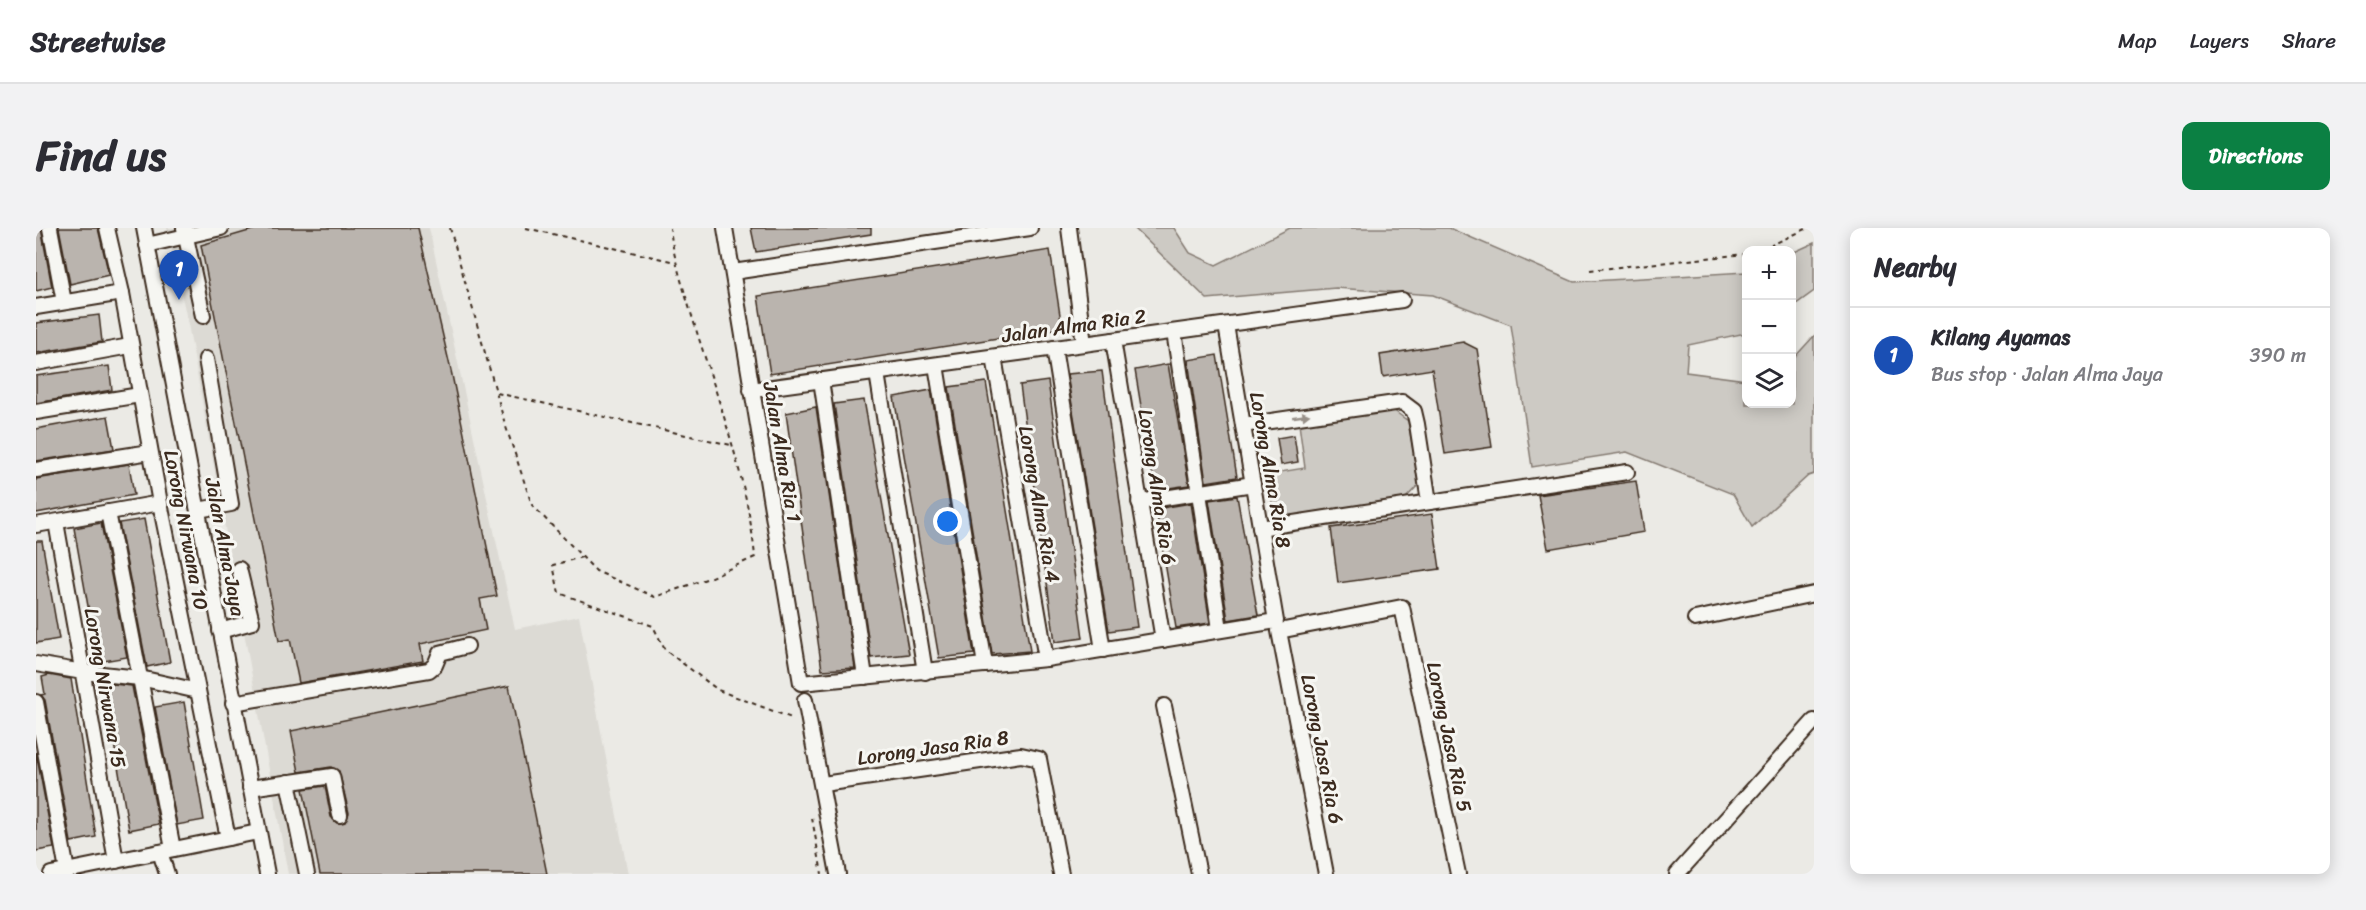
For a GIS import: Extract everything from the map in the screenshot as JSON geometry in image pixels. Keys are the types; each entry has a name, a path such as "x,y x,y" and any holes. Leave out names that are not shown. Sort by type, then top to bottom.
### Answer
{"street":[{"path":"50,228 64,302"},
{"name":"Lorong Nirwana 10","path":"107,228 122,294 150,452 228,838"},
{"name":"Jalan Alma Jaya","path":"144,228 267,874"},
{"path":"147,245 185,232 221,228"},
{"name":"Jalan Alma Ria 1","path":"725,228 801,683 865,677"},
{"path":"733,272 1030,228"},
{"path":"1069,228 1084,344"},
{"path":"185,232 203,316"},
{"path":"36,307 122,294"},
{"name":"Jalan Alma Ria 2","path":"751,390 1402,300"},
{"name":"Lorong Alma Ria 8","path":"1226,325 1277,626"},
{"path":"1174,332 1220,629"},
{"name":"Lorong Alma Ria 6","path":"1113,340 1163,640"},
{"path":"36,363 130,346"},
{"path":"1054,348 1103,650"},
{"name":"Lorong Alma Ria 4","path":"994,357 1046,659"},
{"path":"198,510 231,504 206,358"},
{"path":"936,364 985,665"},
{"path":"877,373 926,672"},
{"path":"820,381 865,677 1046,659 1220,629 1277,626"},
{"path":"36,412 140,395"},
{"path":"1243,425 1402,402 1414,411 1418,424 1428,502"},
{"path":"36,470 150,452"},
{"path":"1260,528 1627,472"},
{"path":"1139,502 1253,484"},
{"path":"36,525 160,503"},
{"path":"108,512 140,678 167,851 167,874"},
{"name":"Lorong Nirwana 15","path":"56,522 116,861"},
{"path":"220,631 252,622 239,569"},
{"path":"1695,618 1814,594"},
{"name":"Lorong Jasa Ria 5","path":"1277,626 1402,607 1458,874"},
{"name":"Lorong Jasa Ria 6","path":"1277,626 1326,874"},
{"path":"233,703 429,670 435,665 440,653 466,646"},
{"path":"36,664 140,678 198,691"},
{"path":"805,700 838,874"},
{"path":"36,702 67,871"},
{"path":"1164,706 1198,874"},
{"path":"1677,874 1814,721"},
{"name":"Lorong Jasa Ria 8","path":"822,784 1021,755 1039,759 1061,874"},
{"path":"250,788 332,776 340,814"},
{"path":"288,782 307,874"},
{"path":"51,874 258,832"}],"path":[{"path":"450,228 532,505 596,571 655,597 709,579 755,557 753,536 732,445 675,262 670,228"},
{"path":"526,228 675,262"},
{"path":"1770,246 1808,228"},
{"path":"1590,270 1742,254"},
{"path":"497,393 732,445"},
{"path":"582,556 553,565 559,593 653,626 665,650 718,690 795,719"},
{"path":"810,808 822,874"}],"shaded area":[{"path":"167,228 429,228 515,629 579,616 628,874 288,874 188,324"},
{"path":"1134,228 1174,228 1190,253 1216,265 1290,228 1449,228 1574,282 1742,272 1742,334 1688,345 1686,372 1742,379 1742,408 1796,408 1796,356 1814,336 1814,474 1808,476 1752,527 1733,494 1627,452 1532,467 1511,325 1433,295 1336,288 1207,299"},
{"path":"1814,243 1814,291 1796,304 1796,300 1796,251"},
{"path":"1393,410 1408,421 1419,484 1406,498 1274,518 1268,474 1305,468 1299,424"}],"building":[{"path":"36,228 41,228 52,287 36,291"},
{"path":"59,228 98,228 109,275 70,284"},
{"path":"259,228 418,228 452,375 497,596 480,599 486,630 420,644 423,661 299,683 290,639 279,641 201,245"},
{"path":"751,228 871,228 871,234 756,252"},
{"path":"1050,250 1062,328 770,374 758,296"},
{"path":"99,315 102,342 36,353 36,323"},
{"path":"1463,342 1477,349 1492,447 1445,454 1432,369 1383,377 1380,355"},
{"path":"1217,355 1237,477 1206,482 1188,360"},
{"path":"1168,364 1189,485 1155,490 1135,370"},
{"path":"109,366 112,390 36,403 36,376"},
{"path":"1102,371 1137,627 1109,631 1067,374"},
{"path":"1048,381 1083,638 1055,642 1020,385"},
{"path":"986,382 1030,651 992,654 949,387"},
{"path":"931,390 974,654 939,658 894,397"},
{"path":"864,400 909,654 871,658 834,404"},
{"path":"816,407 855,668 822,670 786,413"},
{"path":"108,416 114,449 36,461 36,429"},
{"path":"1294,435 1298,462 1281,465 1277,438"},
{"path":"129,464 134,495 36,513 36,479"},
{"path":"1636,481 1644,532 1548,549 1538,495"},
{"path":"1237,496 1258,615 1228,620 1209,500"},
{"path":"1191,503 1210,623 1176,628 1156,509"},
{"path":"1432,514 1440,569 1338,583 1331,528"},
{"path":"144,519 170,662 147,667 119,523"},
{"path":"101,523 127,657 98,662 74,528"},
{"path":"36,541 42,541 59,639 36,643"},
{"path":"49,675 71,679 96,837 71,842 45,700 41,695 45,694 42,677"},
{"path":"113,684 132,686 159,824 129,830 104,686"},
{"path":"509,686 547,874 320,874 303,789 325,786 331,817 337,823 345,822 349,813 339,771 331,767 299,772 291,731"},
{"path":"184,702 204,820 177,825 155,707"},
{"path":"36,752 54,848 36,851"}],"place":[{"name":"Kilang Ayamas","path":"179,300"}]}
